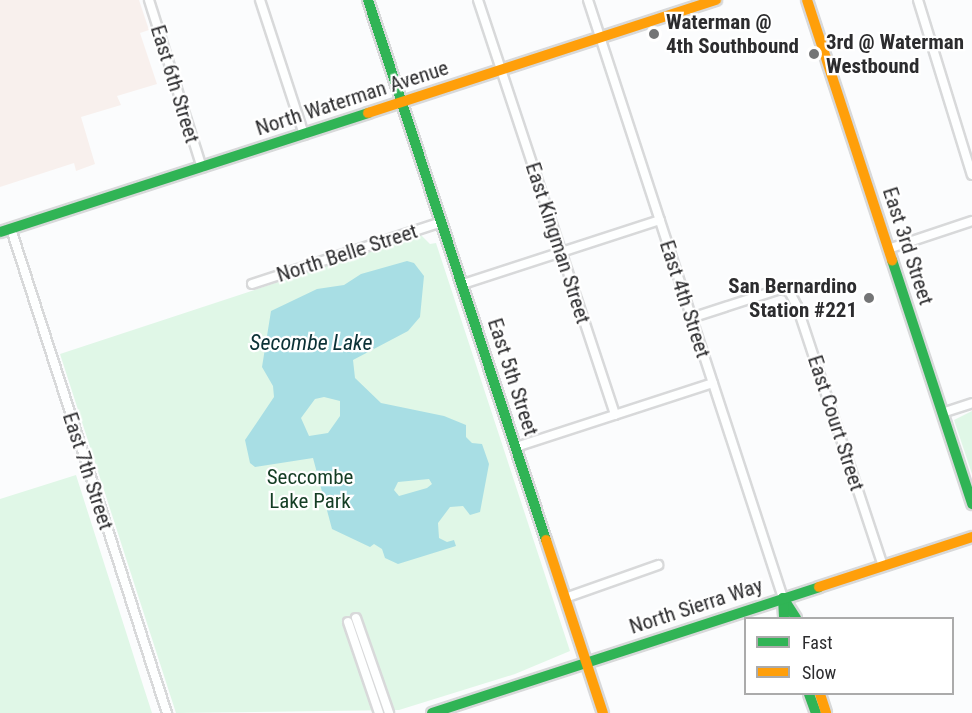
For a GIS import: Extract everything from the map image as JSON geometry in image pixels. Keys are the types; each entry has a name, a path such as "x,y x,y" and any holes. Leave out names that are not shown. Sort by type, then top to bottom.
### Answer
{"main road":[{"name":"East 5th Street","path":"368,0 603,713"},
{"name":"North Waterman Avenue","path":"5,231 716,0"},
{"name":"East 3rd Street","path":"807,0 972,504"},
{"name":"North Sierra Way","path":"432,713 972,537"},
{"path":"783,598 784,617"},
{"path":"783,598 795,617"},
{"path":"810,695 816,713"},
{"path":"821,695 826,713"}],"street":[{"name":"East 6th Street","path":"149,0 202,168"},
{"path":"260,0 304,135"},
{"name":"East Kingman Street","path":"478,0 615,415"},
{"name":"East 4th Street","path":"588,0 783,598"},
{"path":"918,0 972,175"},
{"path":"462,284 660,220"},
{"path":"888,249 972,221"},
{"name":"North Belle Street","path":"252,284 442,222"},
{"name":"East 7th Street","path":"5,231 167,713"},
{"name":"East Court Street","path":"692,318 780,289 789,291 795,300 883,566"},
{"path":"516,447 713,383"},
{"path":"942,413 972,403"},
{"path":"566,598 658,565"},
{"path":"356,618 389,713"},
{"path":"348,622 379,713"}],"shaded area":[{"path":"0,0 139,0 149,30 140,33 157,84 117,96 121,105 81,117 95,164 76,171 74,163 0,187"}],"green space":[{"name":"Seccombe Lake Park","path":"421,235 430,244 436,243 570,651 515,674 399,710 176,713 60,354"},
{"path":"972,411 972,474 954,420"},
{"path":"76,475 152,713 0,713 0,499"}],"water":[{"name":"Secombe Lake","path":"407,261 414,263 424,276 420,317 408,331 353,360 355,378 381,403 444,416 466,425 466,437 472,443 482,444 489,464 480,512 470,515 463,506 450,507 438,523 439,538 447,542 454,540 456,546 398,564 385,558 382,549 374,544 370,547 332,529 313,458 255,467 250,463 245,440 274,397 273,386 262,367 271,311 317,289 344,285 361,274","holes":["324,397 340,401 340,416 328,433 309,436 301,418 315,399","429,479 432,484 427,488 399,496 394,490 398,482"]}],"traffic: fast":[{"path":"368,0 546,540"},
{"path":"0,232 368,113"},
{"path":"892,260 972,504"},
{"path":"432,713 819,587"},
{"path":"783,598 795,617"},
{"path":"783,598 784,617"},
{"path":"809,695 816,713"}],"traffic: slow":[{"path":"368,113 716,0"},
{"path":"807,0 892,260"},
{"path":"819,587 972,537"},
{"path":"546,540 603,713"},
{"path":"820,695 826,713"}],"place":[{"name":"Waterman @ 4th Southbound","path":"654,34"},
{"name":"3rd @ Waterman Westbound","path":"814,54"},
{"name":"San Bernardino Station #221","path":"869,298"}]}
